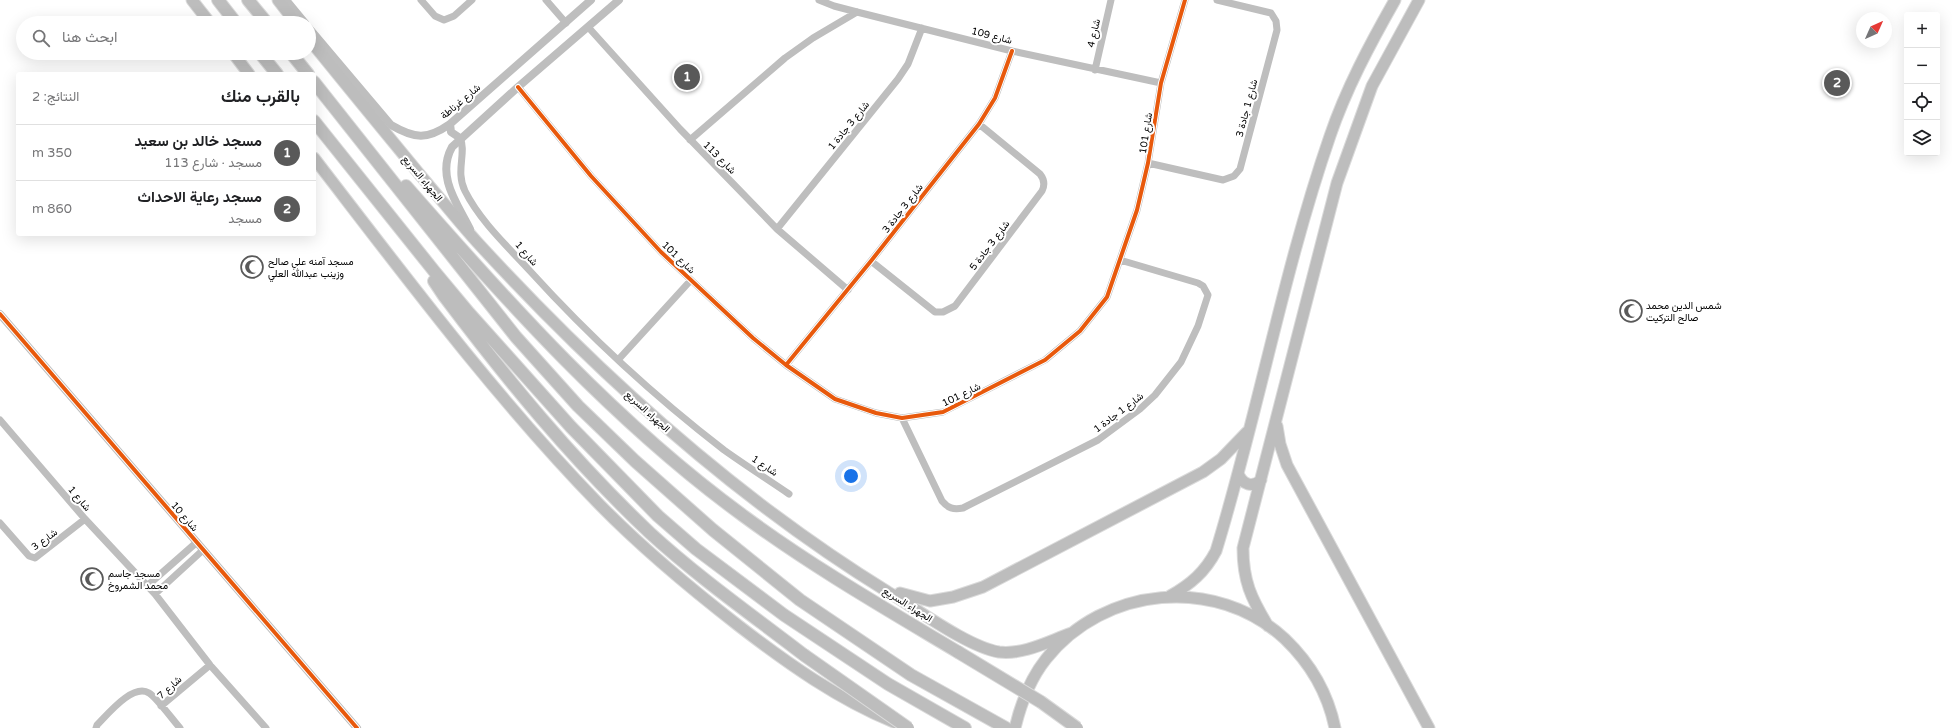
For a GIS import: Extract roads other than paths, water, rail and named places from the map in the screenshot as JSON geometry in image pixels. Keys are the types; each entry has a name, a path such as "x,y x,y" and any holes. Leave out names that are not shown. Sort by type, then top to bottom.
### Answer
{"highway":[{"path":"218,0 231,16"},
{"path":"248,0 261,16"},
{"path":"266,60 275,72"},
{"path":"297,60 306,72"},
{"path":"316,83 495,287 570,365 635,428 744,517 801,557 1041,702 1077,728"},
{"path":"316,84 516,337 578,406 635,461 713,530 776,582 911,675 1006,728"},
{"path":"316,123 469,313 619,478 658,516 696,549 814,635 888,684 965,728"},
{"path":"420,253 444,296 514,388 556,437 602,486 651,534 727,598 804,655 908,728"}],"main road":[{"path":"192,0 205,16"},
{"path":"278,0 291,16"},
{"path":"1170,596 1194,581 1208,565 1216,551 1238,474 1309,204 1330,135 1358,68 1395,0"},
{"path":"1268,626 1249,590 1243,568 1243,548 1336,183 1372,86 1419,0"},
{"name":"الجهراء السريع","path":"316,47 476,241 559,328 636,401 718,472 794,530 878,586 963,638 979,646 999,652 1021,652 1072,632"},
{"path":"238,60 247,72"},
{"path":"316,161 439,318 549,450 600,505 642,545 723,614 771,650 871,713 908,728"},
{"path":"1276,421 1280,444 1287,465 1429,728"},
{"path":"878,586 912,598 930,601 953,597 983,587 1203,472 1221,459 1249,430"},
{"path":"1238,474 1242,481 1250,485 1261,480"},
{"path":"1015,728 1026,693 1035,676 1045,660 1072,632 1089,620 1128,602 1170,596 1196,597 1222,603 1246,612 1268,626 1291,645 1310,668 1324,694 1335,728"}],"street":[{"path":"286,0 299,16"},
{"path":"421,0 435,16 444,20 454,16 472,0"},
{"path":"546,0 566,23"},
{"name":"شارع غرناطة","path":"316,36 391,125 409,134 424,136 439,131 450,124 591,0"},
{"path":"476,241 455,201 445,173 450,151 460,138 589,28 619,0"},
{"name":"شارع 109","path":"819,0 856,12 1095,70 1161,84"},
{"name":"شارع 4","path":"1095,70 1111,0"},
{"name":"شارع 101","path":"518,87 591,176 661,252 753,338 786,365 835,399 876,413 902,418 943,412 1045,360 1080,331 1107,297 1137,210 1148,163 1161,84 1185,0"},
{"name":"شارع 1 جادة 3","path":"1148,163 1223,180 1234,176 1240,169 1277,30 1277,24 1271,13 1217,0"},
{"path":"690,140 785,58 813,38 856,12"},
{"name":"شارع 113","path":"589,28 690,140 777,229 848,290"},
{"name":"شارع 3 جادة 1","path":"777,229 898,79 908,64 922,28"},
{"name":"شارع 3 جادة 3","path":"786,365 848,290 979,124 995,98 1012,50"},
{"path":"450,124 451,132 460,138"},
{"name":"شارع 3 جادة 5","path":"871,261 935,312 943,312 955,306 1042,191 1044,185 1040,174 979,124"},
{"name":"شارع 1","path":"460,138 462,147 460,179 474,206 524,265 573,319 654,394 725,450 789,494"},
{"name":"شارع 1 جادة 1","path":"902,418 942,501 947,507 955,510 963,508 1107,434 1155,395 1181,362 1198,326 1208,295 1203,286 1198,283 1120,260"},
{"path":"618,360 691,280"},
{"name":"شارع 10","path":"0,314 357,728"},
{"name":"شارع 1","path":"0,420 85,519 155,594 210,665 266,728"},
{"name":"شارع 3","path":"0,523 29,556 35,558 85,519"},
{"path":"148,586 197,542"},
{"path":"155,594 203,550"},
{"name":"شارع 7","path":"180,728 161,706 210,665"},
{"path":"96,728 97,725 132,692 141,690 150,693 161,706"}],"place":[{"name":"مسجد خالد بن سعيد","path":"687,77"},
{"name":"مسجد رعاية الاحداث","path":"1837,83"},
{"name":"مسجد آمنه علي صالح وزينب عبدالله العلي","path":"252,267"},
{"name":"شمس الدين محمد صالح التركيت","path":"1631,311"},
{"name":"مسجد جاسم محمد الشمروخ","path":"92,579"}]}
